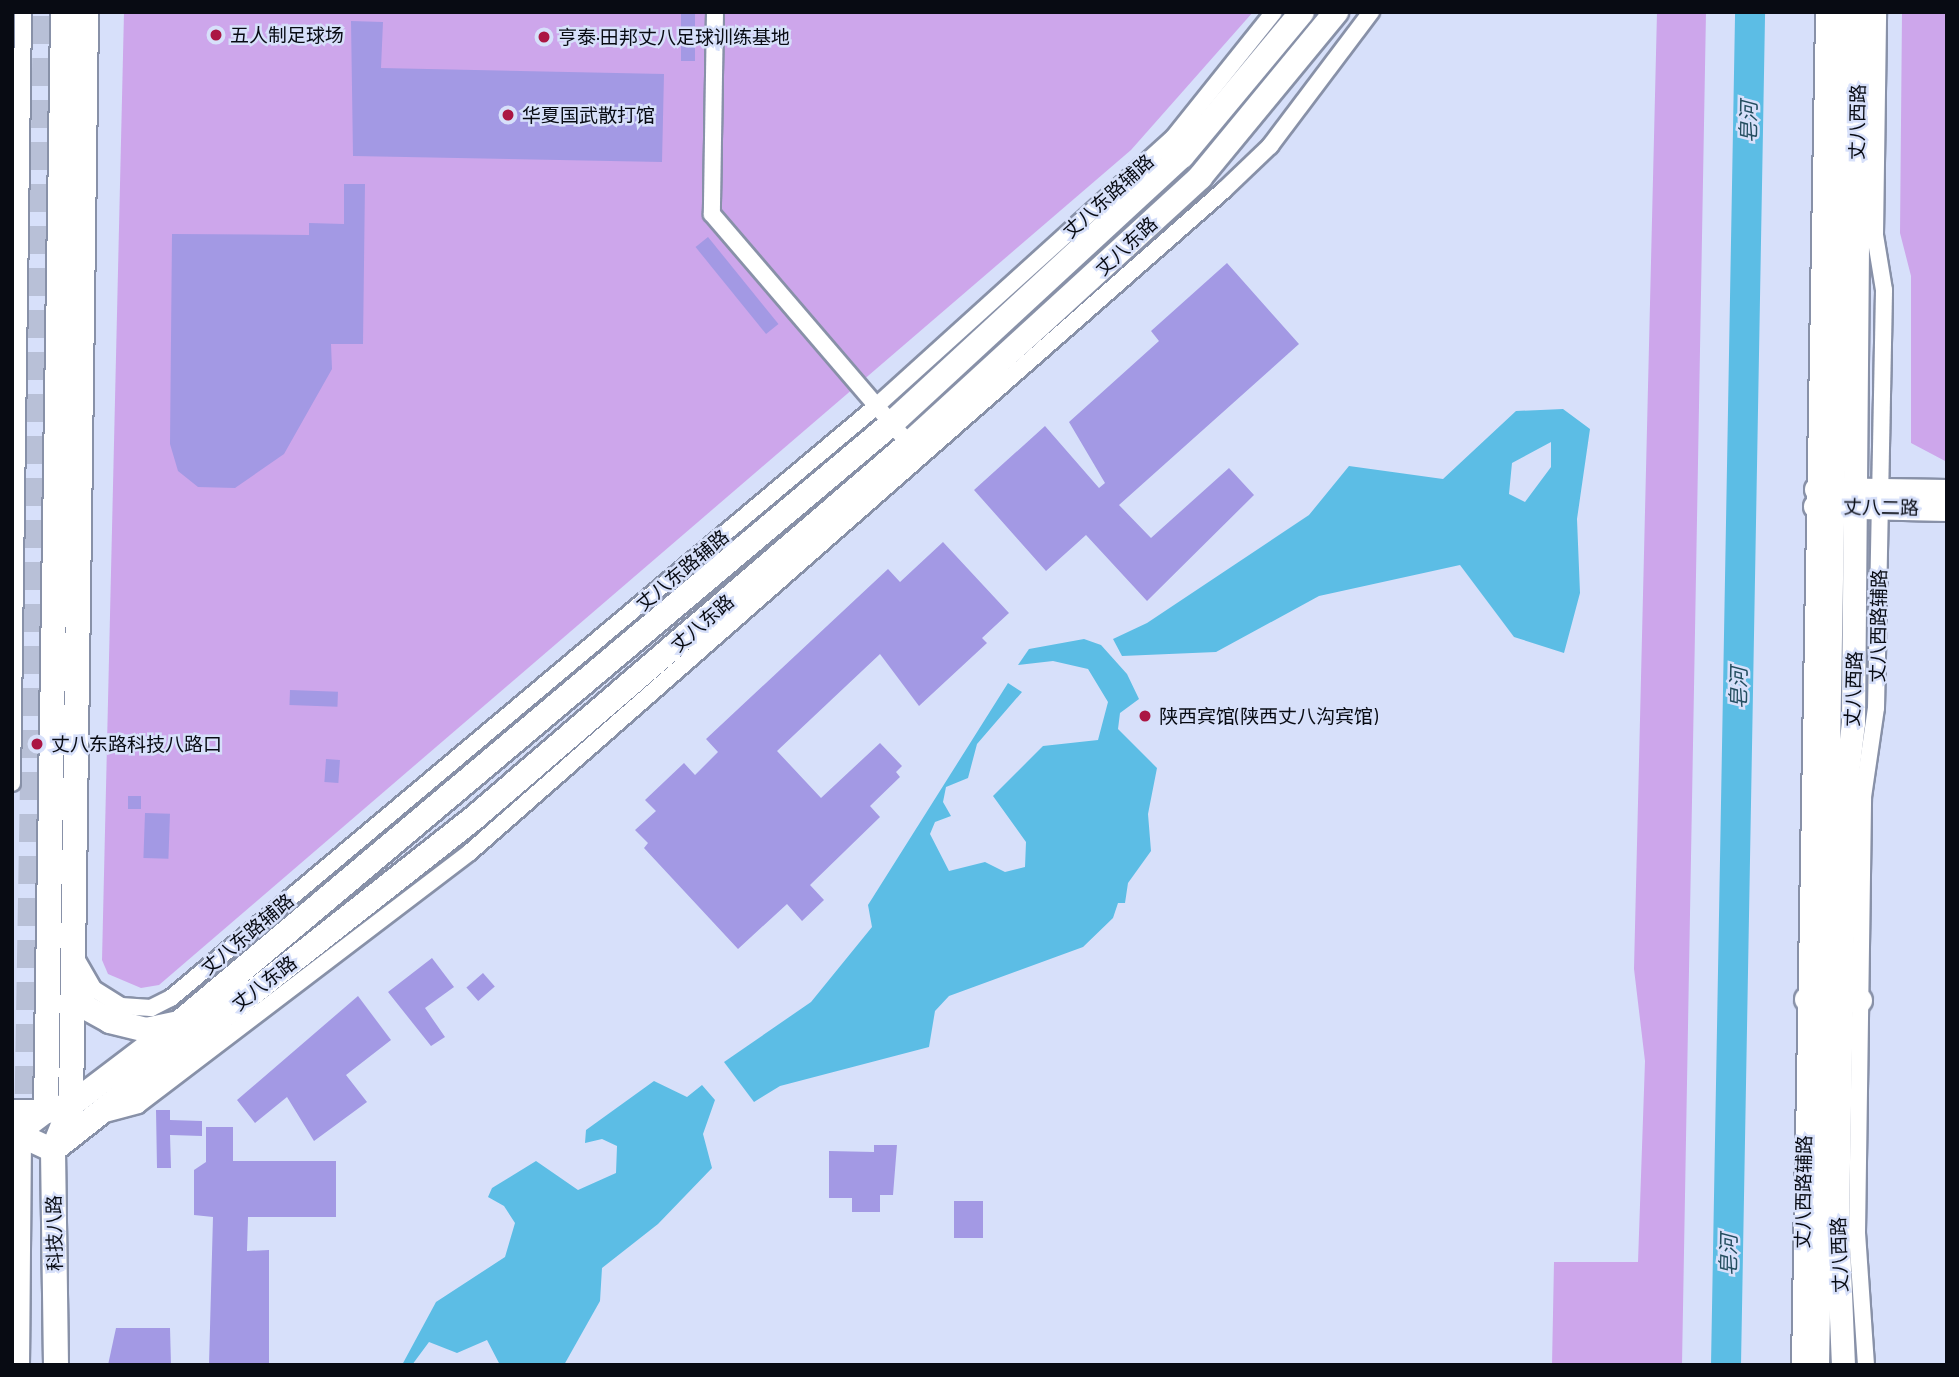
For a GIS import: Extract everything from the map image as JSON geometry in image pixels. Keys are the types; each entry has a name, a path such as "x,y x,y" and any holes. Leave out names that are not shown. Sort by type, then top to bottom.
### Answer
{"main road":[{"path":"14,1124 46,1111 63,12"},
{"path":"71,1105 86,12"},
{"name":"丈八东路","path":"46,1111 71,1105 179,1023 1182,156 1302,12"},
{"name":"丈八东路","path":"53,1150 474,818 909,444 1200,177 1336,12"},
{"name":"丈八西路","path":"1842,12 1835,498 1833,999 1843,1365"},
{"name":"丈八西路","path":"1835,498 1859,12"},
{"name":"丈八二路","path":"1880,499 1947,491"},
{"name":"丈八二路","path":"1835,498 1880,499 1947,509"},
{"path":"73,984 85,1007 119,1024 146,1030 179,1023"},
{"name":"丈八西路","path":"1817,1365 1833,999"},
{"name":"科技八路","path":"56,1365 53,1150 71,1105"},
{"path":"14,1124 53,1150"},
{"name":"科技八路","path":"14,1124 17,1365"}],"street":[{"path":"12,783 17,107 23,12"},
{"path":"715,12 712,214 882,417 909,444"},
{"name":"丈八东路辅路","path":"73,930 81,971 100,994 128,1008 172,998 882,417 1173,138 1274,12"},
{"path":"96,1116 138,1105 470,852 1224,190 1270,146 1371,12"},
{"name":"丈八西路辅路","path":"1824,12 1835,498 1833,999 1857,1233 1866,1365"},
{"name":"丈八西路辅路","path":"1800,1365 1833,999 1876,708 1880,499 1878,12"}],"shaded area":[{"path":"124,12 1253,12 1131,150 159,985 141,988 108,974 102,960"},
{"path":"1657,12 1706,12 1682,1365 1552,1365 1554,1262 1638,1262 1645,1061 1634,969"},
{"path":"1902,12 1947,12 1947,462 1911,443 1911,276 1900,233"}],"water":[{"path":"1563,409 1590,429 1577,519 1580,593 1564,653 1514,637 1460,565 1319,596 1216,652 1122,656 1113,639 1147,623 1309,515 1349,466 1443,479 1516,411","holes":["1551,442 1551,467 1525,502 1509,494 1512,463"]},
{"path":"1084,639 1101,645 1127,674 1139,699 1120,713 1118,729 1157,768 1148,814 1151,851 1128,883 1125,903 1118,903 1113,918 1083,947 949,996 935,1011 929,1047 780,1086 754,1102 724,1062 811,1002 872,927 868,905 1008,683 1022,692 977,744 968,778 946,787 943,802 951,816 935,822 930,834 949,871 985,862 1005,872 1025,867 1026,842 993,796 1043,746 1098,740 1108,702 1088,669 1053,661 1018,665 1029,649"},
{"path":"654,1081 687,1097 702,1085 715,1100 703,1134 712,1168 658,1224 602,1268 600,1301 564,1365 500,1365 487,1340 457,1353 429,1342 412,1365 402,1365 436,1302 505,1257 515,1223 504,1206 488,1197 492,1188 536,1161 578,1190 616,1173 617,1146 602,1139 585,1143 586,1130"}],"building":[{"path":"681,12 695,12 695,61 681,61"},
{"name":"华夏国武散打馆","path":"351,21 383,22 381,68 664,74 662,162 353,156"},
{"path":"344,184 365,184 363,344 331,344 332,369 284,454 235,488 198,487 178,471 170,444 172,234 309,235 309,223 344,224"},
{"path":"708,237 778,324 766,334 696,247"},
{"path":"1227,263 1299,344 1119,505 1151,538 1229,468 1254,495 1147,601 1086,535 1046,571 974,490 1045,426 1099,488 1105,483 1069,422 1159,341 1151,331"},
{"path":"943,542 1009,613 982,638 987,643 919,706 880,654 777,751 821,798 880,743 902,766 896,772 900,777 870,806 880,817 810,885 824,900 802,921 787,904 738,949 644,848 648,843 635,830 656,811 645,800 684,763 695,775 718,752 706,739 888,569 900,582"},
{"path":"290,690 338,692 337,707 289,705"},
{"path":"326,759 340,760 338,783 324,782"},
{"path":"128,796 141,796 141,809 128,809"},
{"path":"145,813 170,814 168,859 143,858"},
{"path":"432,958 454,987 425,1008 445,1037 431,1046 388,992"},
{"path":"483,973 495,987 478,1001 466,987"},
{"path":"358,996 391,1040 346,1075 367,1102 314,1141 287,1097 255,1123 237,1100"},
{"path":"156,1110 170,1110 170,1120 202,1121 202,1136 170,1135 171,1168 157,1168"},
{"path":"206,1127 233,1127 233,1161 336,1161 336,1217 248,1217 247,1251 269,1250 269,1365 209,1365 213,1217 194,1215 194,1170 206,1162"},
{"path":"874,1145 897,1145 893,1195 880,1195 880,1212 852,1212 852,1198 829,1198 829,1151 874,1152"},
{"path":"954,1201 983,1201 983,1238 954,1238"},
{"path":"116,1328 170,1328 171,1365 108,1365"}],"waterway":[{"name":"皂河","path":"1726,1365 1750,12"}],"tunnel":[{"path":"28,1136 47,12"}],"place":[{"name":"五人制足球场","path":"216,35"},
{"name":"亨泰·田邦丈八足球训练基地","path":"544,37"},
{"name":"华夏国武散打馆","path":"508,115"},
{"name":"陕西宾馆(陕西丈八沟宾馆)","path":"1145,716"},
{"name":"丈八东路科技八路口","path":"37,744"}]}
